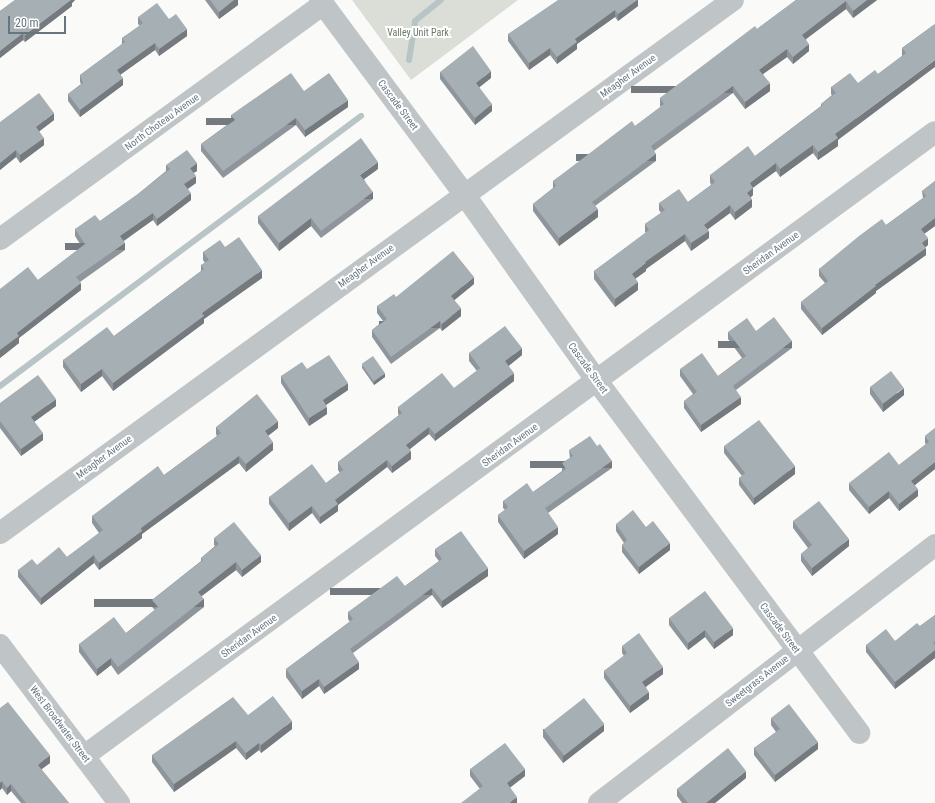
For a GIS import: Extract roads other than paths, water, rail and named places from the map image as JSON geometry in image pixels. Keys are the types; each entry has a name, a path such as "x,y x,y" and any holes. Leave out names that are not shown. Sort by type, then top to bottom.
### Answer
{"street":[{"name":"Meagher Avenue","path":"0,533 464,194 734,0"},
{"name":"Cascade Street","path":"322,2 464,194 597,381 859,733"},
{"name":"North Choteau Avenue","path":"0,239 322,2"},
{"name":"Sheridan Avenue","path":"84,756 935,132"},
{"name":"Sweetgrass Avenue","path":"599,803 796,650 935,545"},
{"name":"West Broadwater Street","path":"0,645 119,803"}],"waterway":[{"path":"409,60 415,21 441,0"},
{"path":"0,386 361,116"}],"park label":[{"name":"Valley Unit Park","path":"418,33"}]}
